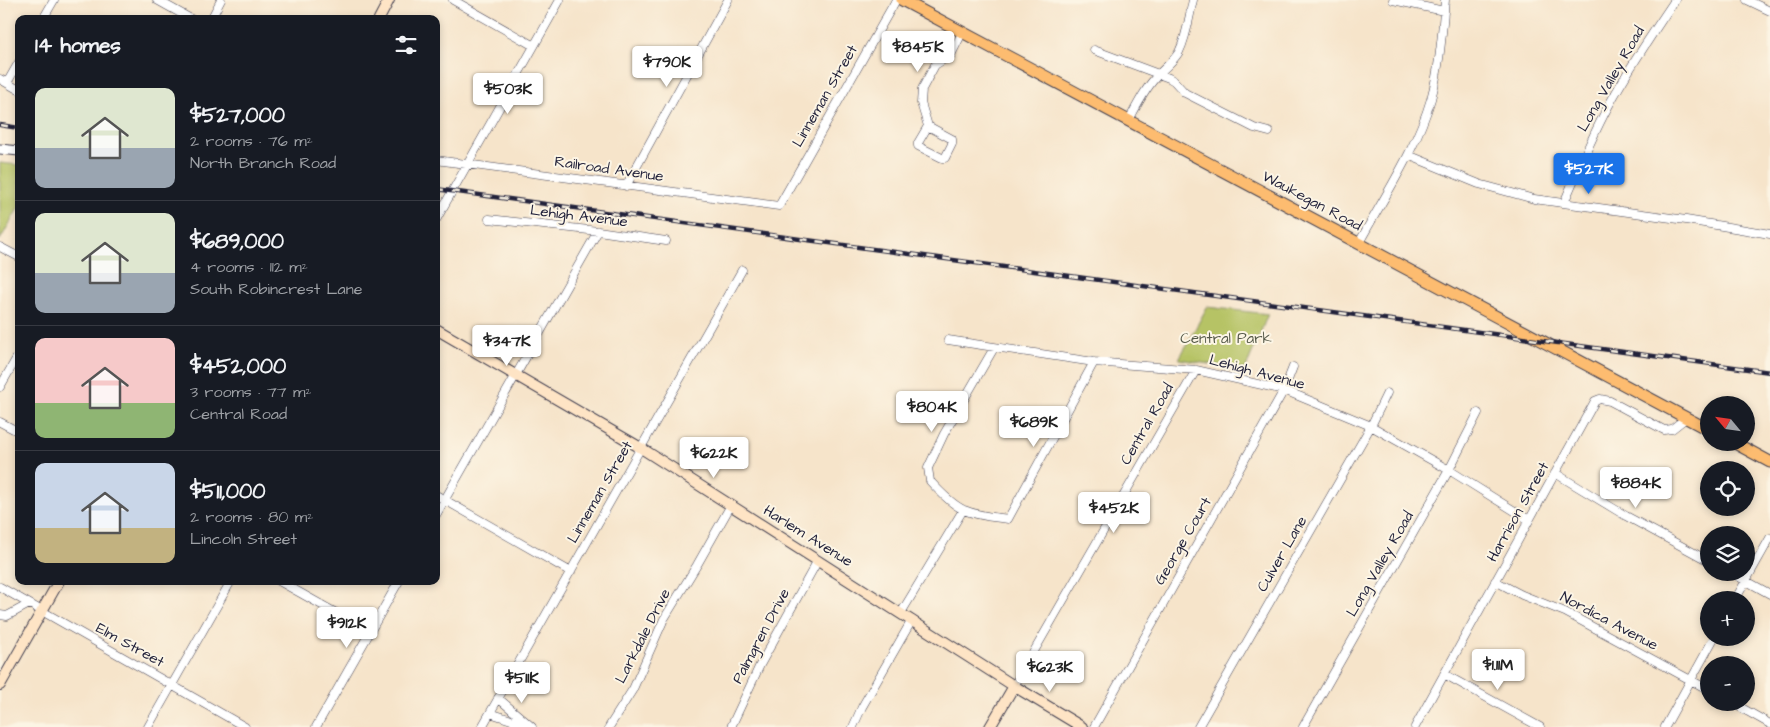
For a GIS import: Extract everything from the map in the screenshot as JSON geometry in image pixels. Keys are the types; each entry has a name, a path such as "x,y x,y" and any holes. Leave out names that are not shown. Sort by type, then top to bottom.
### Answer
{"main road":[{"path":"381,15 389,0"},
{"name":"Waukegan Road","path":"902,0 1700,425"},
{"name":"Harlem Avenue","path":"440,331 641,448 1014,686 1082,727"},
{"path":"1750,451 1770,462"},
{"path":"0,686 57,585"},
{"name":"Central Road","path":"990,727 1014,686"}],"street":[{"path":"45,15 54,0"},
{"path":"157,0 184,15"},
{"path":"213,15 221,0"},
{"path":"453,0 534,46"},
{"path":"440,213 560,0"},
{"path":"626,186 728,0"},
{"name":"Linneman Street","path":"779,206 896,0"},
{"path":"1129,120 1157,75 1172,62 1179,52 1193,0"},
{"path":"1393,0 1444,11"},
{"path":"1359,243 1408,155 1432,93 1439,60 1445,0"},
{"name":"Long Valley Road","path":"1564,203 1609,104 1675,0"},
{"path":"1747,0 1770,12"},
{"path":"928,126 952,139 952,144 945,158 918,146 928,126 922,103 922,89 936,65 951,55 962,33"},
{"path":"1094,50 1174,81 1185,93 1254,128 1269,132"},
{"path":"15,67 3,81 15,88"},
{"path":"0,149 15,151"},
{"path":"1408,155 1479,184 1534,199 1686,220 1770,234"},
{"name":"Railroad Avenue","path":"440,160 779,206"},
{"name":"Lehigh Avenue","path":"489,219 598,231 666,241"},
{"path":"440,508 598,231"},
{"path":"0,247 15,255"},
{"name":"Linneman Street","path":"482,727 742,270"},
{"name":"Lehigh Avenue","path":"948,340 1094,362 1196,370 1284,390 1371,426 1449,470 1529,520"},
{"path":"994,348 944,434 928,468 930,481 963,510 982,516 1008,519 1094,362"},
{"path":"0,387 15,361"},
{"name":"George Court","path":"1094,727 1284,390 1293,367"},
{"name":"Central Road","path":"1014,686 1196,370"},
{"name":"Culver Lane","path":"1198,727 1371,426 1387,393"},
{"name":"Harrison Street","path":"1415,727 1595,401 1600,399 1610,401 1664,430 1672,429 1686,418"},
{"name":"Long Valley Road","path":"1303,727 1449,470 1478,413"},
{"path":"0,422 15,430"},
{"path":"1555,474 1626,516 1700,556"},
{"path":"440,497 571,572"},
{"name":"Larkdale Drive","path":"610,727 633,688 664,619 697,566 731,505"},
{"path":"901,613 963,510"},
{"path":"1755,565 1770,538"},
{"name":"Palmgren Drive","path":"731,727 760,665 818,560"},
{"name":"Nordica Avenue","path":"1495,581 1522,595 1565,612 1700,685"},
{"path":"1740,591 1746,581 1770,594"},
{"path":"148,727 229,585"},
{"path":"286,585 370,632"},
{"path":"316,727 397,585"},
{"name":"Elm Street","path":"0,587 245,727"},
{"path":"0,615 7,616 29,604"},
{"path":"853,727 862,707 912,620"},
{"path":"1665,727 1710,646"},
{"path":"1444,674 1540,727"},
{"path":"498,698 531,727"},
{"path":"1747,711 1770,724"},
{"path":"490,713 531,727"}],"green space":[{"path":"0,163 15,165 15,214 0,240"},
{"name":"Central Park","path":"1207,307 1268,314 1245,370 1179,359"}],"railway":[{"path":"0,125 15,127"},
{"path":"440,190 1770,372"}]}
